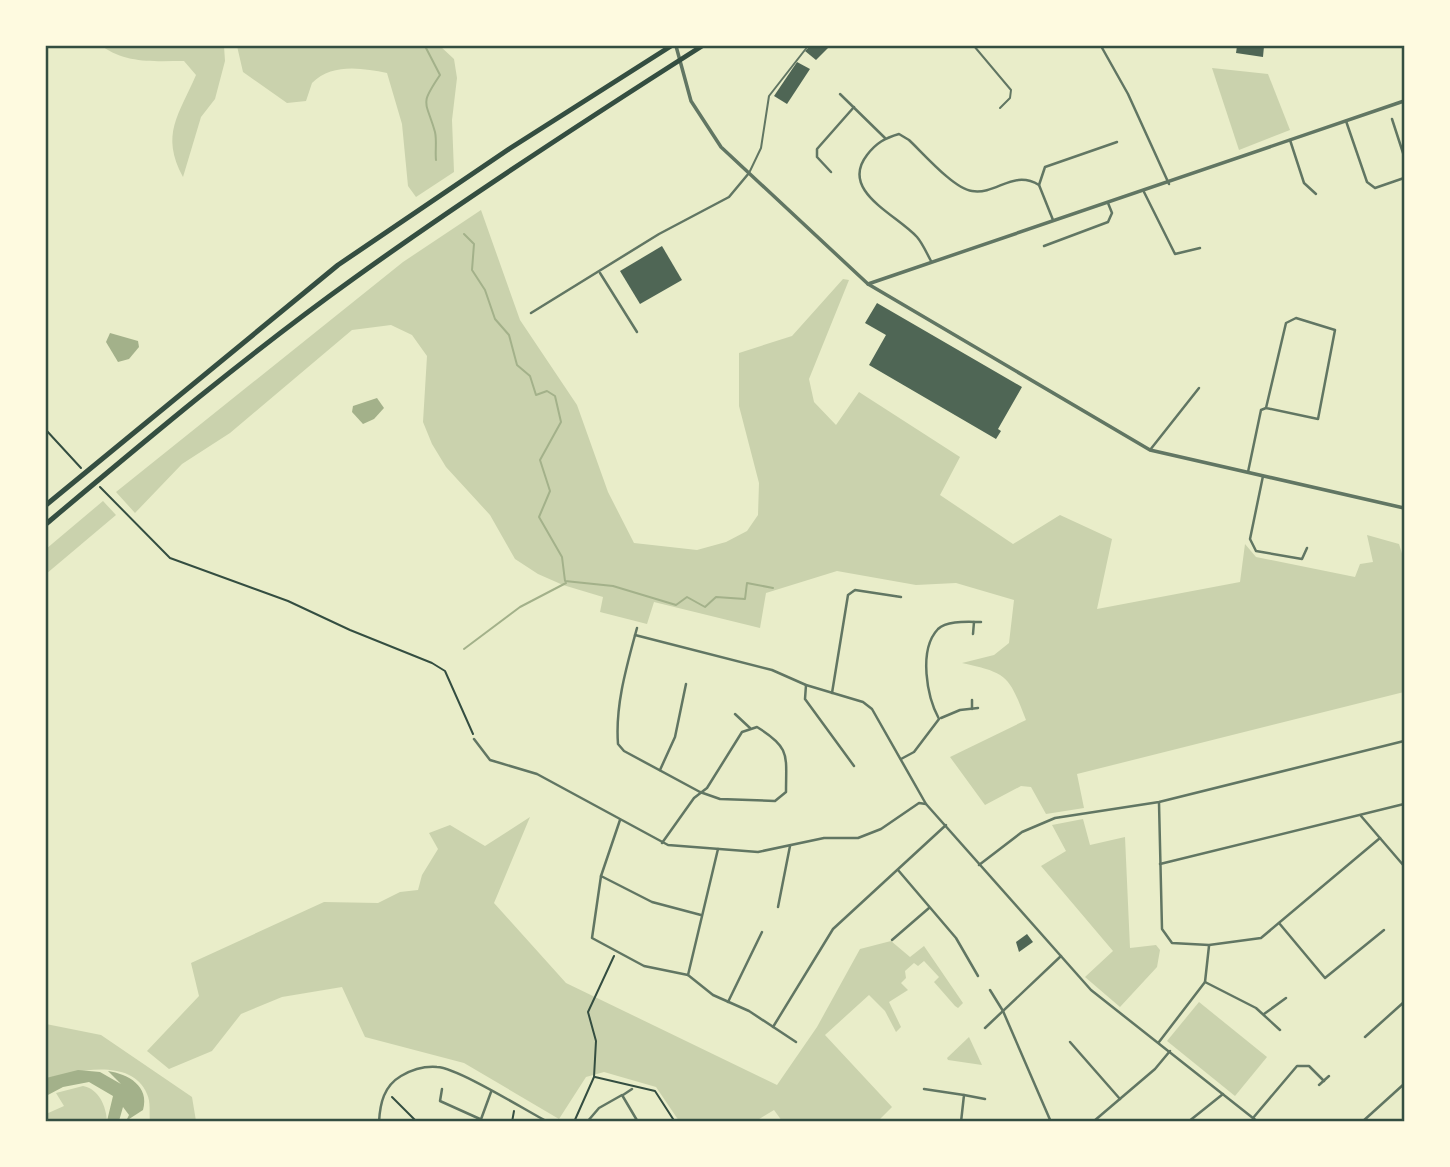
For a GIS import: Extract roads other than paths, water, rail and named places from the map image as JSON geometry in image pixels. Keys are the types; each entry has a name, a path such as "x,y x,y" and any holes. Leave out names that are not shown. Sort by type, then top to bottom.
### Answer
{"highway":[{"path":"46,505 338,265 509,149 674,46"},
{"path":"46,524 193,400 351,280 522,160 702,46"}],"street":[{"path":"674,46 691,101 720,147 868,284 1150,450 1405,508"},
{"path":"1101,46 1128,94 1169,184"},
{"path":"840,94 885,138"},
{"path":"868,284 1405,102"},
{"path":"831,172 817,157 817,149 853,107"},
{"path":"1392,119 1405,156"},
{"path":"1346,121 1367,182 1375,188 1405,178"},
{"path":"932,262 919,239 863,190 857,178 860,163 885,138 899,134 909,140 962,188 974,192 1021,177 1039,185"},
{"path":"1290,140 1304,183 1315,194"},
{"path":"1053,221 1039,185 1045,167 1117,142"},
{"path":"531,313 600,273 659,234 729,197 749,173"},
{"path":"1144,192 1171,250 1179,256 1200,248"},
{"path":"1044,246 1108,222 1111,213 1108,203"},
{"path":"600,273 636,332"},
{"path":"1248,472 1261,410 1266,408 1318,419 1335,330 1296,318 1286,323 1266,408"},
{"path":"1150,450 1199,388"},
{"path":"1263,476 1250,539 1256,551 1302,559 1307,548"},
{"path":"832,693 848,595 855,590 901,597"},
{"path":"974,622 974,634"},
{"path":"939,719 926,689 932,639 939,628 950,623 981,622"},
{"path":"637,628 624,670 618,744 624,751 700,792 720,799 775,801 786,792 785,750 777,740 757,727 742,732 707,788 700,792 662,843"},
{"path":"635,635 772,670 806,685 863,702 872,709 926,804 1091,990 1258,1122"},
{"path":"660,771 675,737 687,684"},
{"path":"806,685 804,699 854,766"},
{"path":"972,700 972,709"},
{"path":"901,759 914,752 939,719 978,708"},
{"path":"734,714 750,728"},
{"path":"474,739 490,760 537,774 662,843 758,852 871,834 914,806 926,804"},
{"path":"979,865 1037,824 1055,818 1158,802 1405,741"},
{"path":"1158,802 1163,935 1172,943 1209,945 1254,941 1380,838"},
{"path":"1160,864 1405,804"},
{"path":"1360,815 1405,866"},
{"path":"620,820 601,876 590,933 596,942 645,966 688,975 713,995 796,1042"},
{"path":"773,1027 833,929 946,825"},
{"path":"778,907 790,846"},
{"path":"688,975 718,849"},
{"path":"897,869 956,938 978,976"},
{"path":"601,876 652,902 702,915"},
{"path":"892,940 930,907"},
{"path":"1279,923 1325,978 1384,930"},
{"path":"728,1002 762,932"},
{"path":"1159,1042 1205,982 1209,945"},
{"path":"985,1028 1061,956"},
{"path":"1205,982 1264,1014 1280,1030"},
{"path":"990,990 1003,1011 1051,1122"},
{"path":"1264,1014 1286,998"},
{"path":"1365,1037 1405,1002"},
{"path":"1070,1042 1120,1099"},
{"path":"1094,1121 1155,1069 1170,1051"},
{"path":"379,1122 380,1104 391,1082 414,1068 439,1066 458,1073 547,1121"},
{"path":"1253,1118 1297,1066 1309,1066 1324,1081"},
{"path":"1319,1085 1329,1076"},
{"path":"1362,1122 1405,1084"},
{"path":"442,1089 440,1101 480,1120 491,1092"},
{"path":"587,1122 599,1108 632,1089"},
{"path":"924,1089 985,1098"},
{"path":"1188,1122 1223,1094"},
{"path":"622,1095 638,1122"},
{"path":"961,1122 964,1095"}],"lane":[{"path":"749,173 761,148 769,96 808,46"},
{"path":"974,46 1011,90 1010,98 1000,108"}],"waterway":[{"path":"289,46 294,46"},
{"path":"425,46 440,75 429,92 426,103 435,132 436,160"},
{"path":"464,234 474,244 472,270 485,290 495,319 509,335 517,365 530,376 536,395 547,391 555,396 561,422 540,460 550,491 539,517 562,557 565,581 613,586 676,605 687,597 705,607 716,597 745,599 747,583 773,588"},
{"path":"464,649 520,607 566,583"}]}
